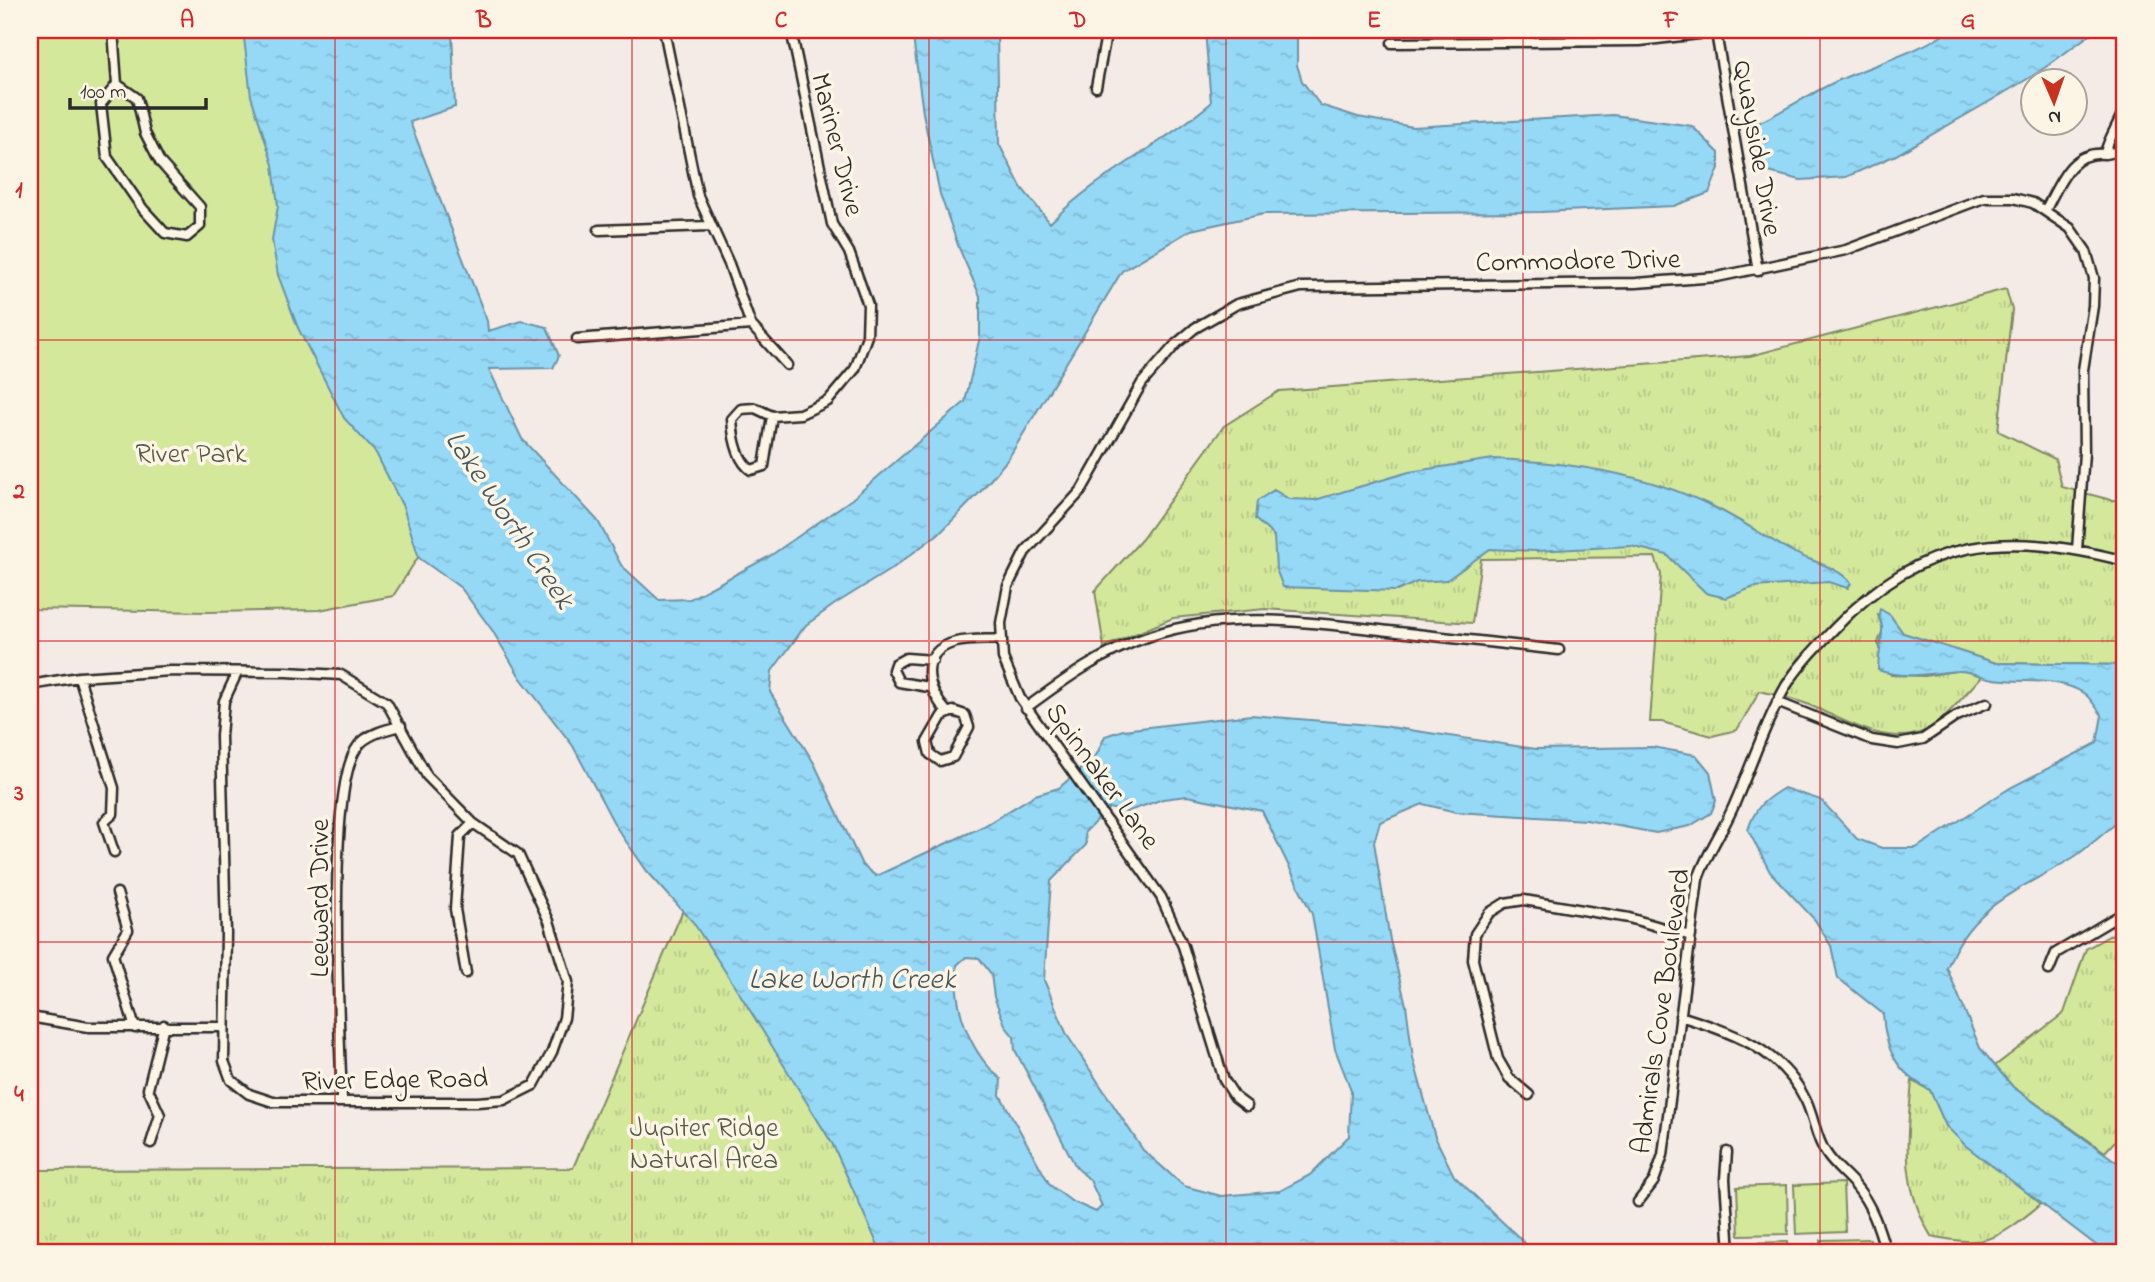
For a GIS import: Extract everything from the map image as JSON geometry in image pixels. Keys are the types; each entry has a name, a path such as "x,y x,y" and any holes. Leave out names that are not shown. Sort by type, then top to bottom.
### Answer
{"street":[{"path":"113,30 117,84 101,104 107,157 143,209 165,233 187,237 200,226 200,207 160,162 145,134 137,98 117,84"},
{"path":"664,30 690,168 709,226 729,264 751,325 787,365"},
{"name":"Mariner Drive","path":"772,416 764,466 751,470 745,466 741,456 732,419 741,409 754,408 772,416 800,414 828,401 855,369 867,336 868,306 849,252 832,224 791,30"},
{"path":"1096,87 1107,30"},
{"name":"Quayside Drive","path":"1392,43 1640,41 1732,30"},
{"name":"Quayside Drive","path":"1716,33 1758,271"},
{"path":"2105,154 2106,145 2118,128 2125,106"},
{"path":"2046,209 2075,161 2092,152 2105,154 2125,150"},
{"name":"Commodore Drive","path":"1026,708 1007,670 1001,639 1003,604 1016,568 1038,538 1081,492 1142,383 1176,344 1195,328 1237,304 1284,289 1317,285 1636,283 1758,271 1846,250 1984,198 2013,198 2046,209 2065,223 2079,239 2094,278 2093,306 2083,370 2084,453 2077,550"},
{"path":"599,230 709,226"},
{"path":"577,339 751,325"},
{"name":"Admirals Cove Boulevard","path":"1638,1202 1654,1181 1663,1156 1695,892 1705,859 1734,807 1777,702 1800,666 1855,607 1910,568 1956,550 1981,545 2031,543 2125,561"},
{"name":"Spinnaker Lane","path":"1247,1106 1231,1092 1224,1080 1173,921 1147,875 1026,708 1070,676 1120,647 1175,628 1220,621 1321,624 1559,650"},
{"path":"947,712 929,687 933,660 944,648 956,643 1001,639"},
{"path":"929,687 899,682 893,670 895,664 906,658 933,660"},
{"name":"River Edge Road","path":"30,685 79,677 171,671 341,675 387,703 427,776 473,823 518,854 549,921 568,982 564,1018 552,1052 534,1085 504,1100 273,1102 249,1094 231,1080 224,1061 222,1027 226,970 221,736 224,701 237,673"},
{"path":"79,677 114,788 113,814 104,822 114,852"},
{"path":"1777,702 1872,740 1898,744 1923,739 1957,716 1987,703"},
{"path":"947,712 960,712 965,715 969,727 957,752 947,760 940,761 930,754 927,742 947,712"},
{"name":"Leeward Drive","path":"342,1100 338,827 343,781 358,746 379,732 401,726"},
{"path":"466,973 455,909 456,884 460,836 473,823"},
{"path":"117,893 128,930 113,955 135,1028"},
{"path":"1529,1095 1508,1078 1498,1059 1473,960 1475,934 1489,913 1505,903 1524,900 1629,918 1691,936"},
{"path":"2049,970 2056,953 2125,912"},
{"path":"1680,1016 1739,1036 1766,1051 1792,1079 1806,1099 1825,1152 1854,1183 1872,1210 1885,1252"},
{"path":"30,1026 31,1017 88,1027 222,1027"},
{"path":"151,1143 160,1115 148,1089 164,1025"},
{"path":"1727,1152 1725,1179 1730,1252"}],"green space":[{"name":"River Park","path":"34,30 245,30 375,439 424,548 393,596 319,610 208,612 30,609"},
{"path":"2006,289 2012,310 1998,431 2055,459 2062,487 2111,500 2125,500 2125,665 1996,663 1903,633 1890,615 1878,615 1883,629 1878,643 1891,675 1925,676 1961,670 1982,676 1933,726 1918,733 1886,735 1853,725 1801,702 1760,691 1737,730 1712,736 1662,722 1650,722 1661,574 1655,557 1481,559 1472,623 1265,609 1173,618 1104,647 1095,591 1142,539 1224,426 1279,391 1750,356"},
{"name":"Jupiter Ridge Natural Area","path":"686,903 862,1185 886,1252 30,1252 30,1170 573,1168"},
{"path":"2125,927 2125,1130 2105,1152 2013,1087 1995,1066 2064,1013 2086,949"},
{"path":"1912,1081 1930,1090 1946,1126 2041,1204 2013,1226 1991,1238 1966,1241 1931,1236 1914,1198 1910,1179 1908,1142"},
{"path":"1843,1183 1845,1232 1796,1234 1794,1185"},
{"path":"1787,1185 1788,1234 1739,1235 1737,1187"},
{"path":"1870,1239 1871,1252 1821,1252 1821,1240"},
{"path":"1788,1242 1788,1252 1739,1252 1739,1243"}],"water":[{"name":"Lake Worth Creek","path":"243,30 452,30 455,107 410,122 487,321 488,331 522,321 547,327 559,356 553,368 489,369 522,439 598,521 621,565 659,600 690,599 770,556 852,499 965,402 980,336 980,296 940,194 923,113 912,30 997,30 999,144 1021,187 1050,223 1088,190 1211,103 1205,30 1297,30 1297,65 1302,81 1320,105 1358,117 1413,127 1613,115 1692,126 1719,153 1719,168 1709,193 1674,206 1541,212 1264,214 1191,230 1122,271 1008,459 981,491 942,531 893,568 806,625 772,671 770,692 814,763 862,865 876,876 984,826 1035,795 1059,788 1097,754 1105,736 1123,730 1251,715 1383,726 1536,749 1652,747 1696,755 1710,772 1716,801 1711,813 1690,826 1656,833 1586,820 1456,812 1423,804 1380,822 1374,842 1390,940 1406,1005 1413,1058 1435,1137 1454,1176 1534,1252 881,1252 833,1145 693,922 647,871 616,827 573,746 520,677 492,630 461,588 419,558 403,507 376,453 344,418 298,328 278,275 272,240 278,206 273,165 251,96","holes":["1187,796 1262,811 1312,914 1335,1049 1351,1090 1349,1136 1310,1175 1280,1191 1221,1196 1184,1186 1143,1150 1067,1035 1044,980 1051,881 1086,845 1085,832 1109,808 1126,812 1163,799","966,957 979,958 991,974 994,997 1006,1027 1014,1037 1015,1050 1076,1167 1090,1180 1102,1206 1096,1212 1071,1201 1050,1185 1000,1095 1001,1079 980,1056 972,1042 965,1028 956,981 957,965"]},
{"path":"1951,30 2096,30 2047,66 2018,66 2018,85 1896,155 1846,177 1801,180 1760,170 1752,160 1752,141 1758,123 1837,81 1935,40"},
{"path":"1493,459 1577,466 1660,485 1722,511 1791,551 1838,572 1851,583 1848,588 1828,582 1754,587 1726,598 1706,593 1667,555 1631,546 1536,551 1490,549 1447,580 1417,582 1397,591 1283,587 1276,569 1274,536 1255,519 1257,501 1274,490 1289,499 1315,500 1409,472"},
{"path":"1880,609 1890,615 1903,633 1996,663 2125,665 2125,817 2074,857 1984,913 1957,946 1947,968 1980,1048 2013,1087 2125,1168 2125,1252 2105,1252 1966,1146 1946,1126 1930,1090 1909,1076 1895,1059 1887,1039 1883,1014 1838,978 1831,946 1815,920 1770,872 1748,830 1761,805 1784,788 1821,800 1857,839 1882,848 1916,848 2010,788 2097,743 2102,715 2085,694 2063,684 2001,680 1962,671 1898,675 1878,670 1882,630"}]}
